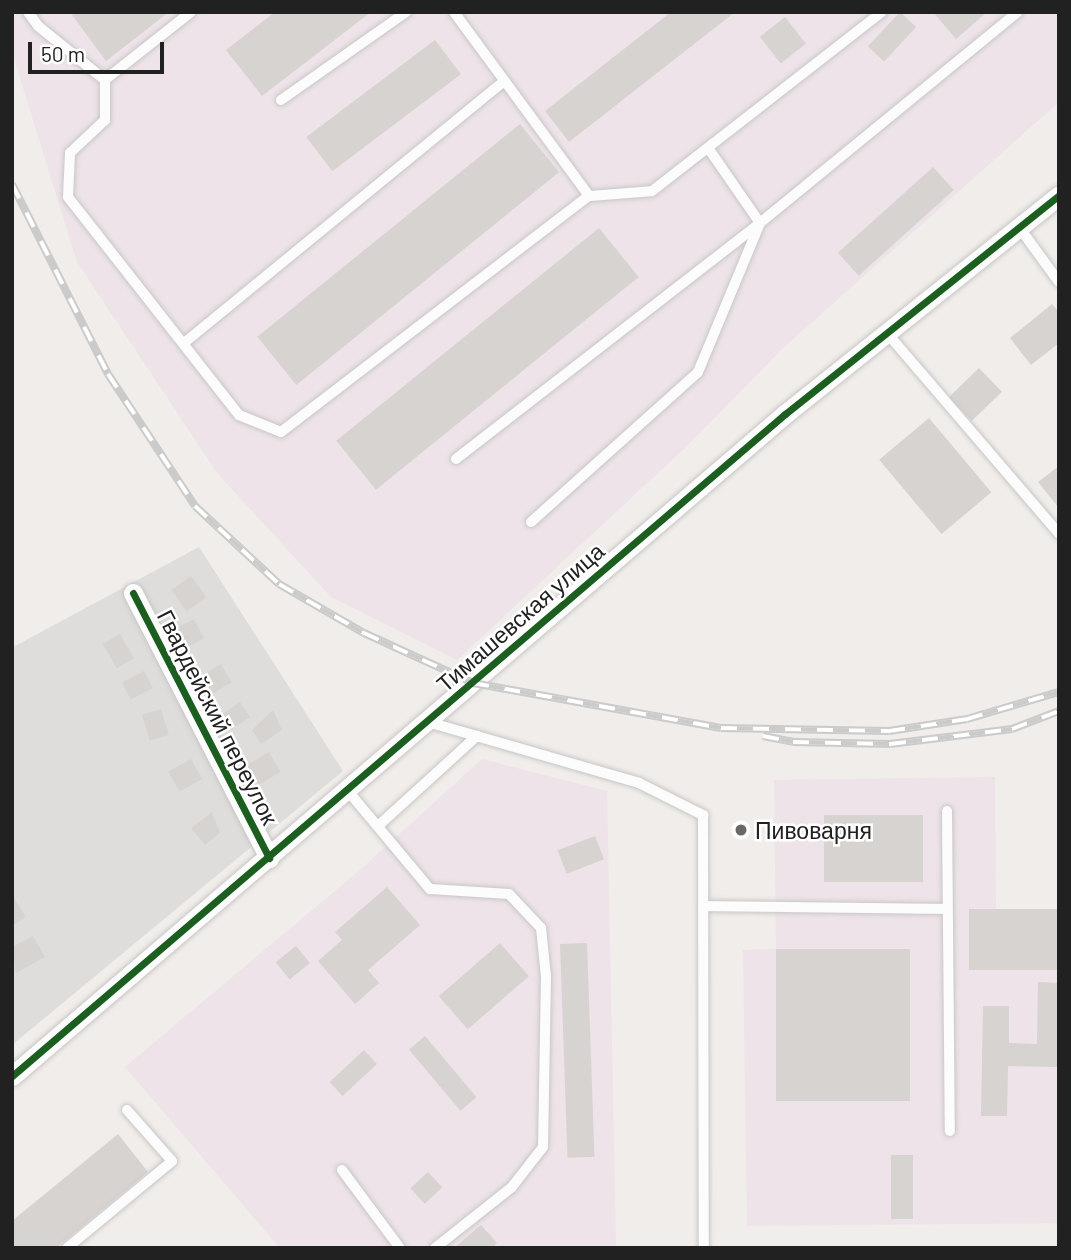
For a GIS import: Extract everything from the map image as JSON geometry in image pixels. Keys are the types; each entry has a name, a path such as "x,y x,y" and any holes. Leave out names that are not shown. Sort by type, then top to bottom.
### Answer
{"street":[{"name":"Тимашевская улица","path":"12,1076 785,414 1059,195"},
{"name":"Гвардейский переулок","path":"133,593 269,858"}],"lane":[{"path":"29,12 38,26 105,80"},
{"path":"105,80 191,12"},
{"path":"281,100 406,12"},
{"path":"454,12 589,196"},
{"path":"105,80 105,120 71,153 68,197 239,415 281,432 589,196 652,191 882,12"},
{"path":"456,459 760,223 1018,12"},
{"path":"184,343 504,81"},
{"path":"708,148 760,223"},
{"path":"531,522 698,372 760,223"},
{"path":"1019,227 1059,282"},
{"path":"887,333 1059,534"},
{"path":"428,722 639,783 703,815 704,1248"},
{"path":"378,826 477,736"},
{"path":"348,791 430,889 509,894 541,928 546,976 543,1147 512,1187 435,1248"},
{"path":"947,811 950,1131"},
{"path":"704,906 946,909"},
{"path":"67,1248 172,1161 127,1111"},
{"path":"342,1170 400,1248"}],"shaded area":[{"path":"12,12 1059,12 1059,102 782,349 689,444 457,660 331,597 218,474 77,262 12,52"},
{"path":"199,547 343,771 12,1045 12,641 15,646"},
{"path":"482,759 607,791 616,1248 280,1248 125,1067 360,870"},
{"path":"995,777 996,910 1059,909 1059,1223 747,1226 743,950 776,949 774,780"}],"building":[{"path":"70,12 169,12 106,61"},
{"path":"275,12 371,12 262,96 226,50"},
{"path":"671,12 735,12 569,142 545,111"},
{"path":"900,12 916,27 884,61 868,46"},
{"path":"933,12 987,12 956,39"},
{"path":"785,17 806,44 781,63 760,37"},
{"path":"435,40 461,74 332,171 306,137"},
{"path":"520,124 559,172 296,385 257,337"},
{"path":"933,167 954,190 859,276 838,253"},
{"path":"599,228 639,277 376,490 336,441"},
{"path":"1052,304 1059,312 1059,343 1031,365 1010,338"},
{"path":"979,368 1002,392 972,421 949,397"},
{"path":"929,418 991,492 942,534 879,460"},
{"path":"1059,466 1059,508 1038,482"},
{"path":"191,576 206,597 187,611 172,590"},
{"path":"194,619 204,639 182,650 172,630"},
{"path":"120,634 134,658 117,668 103,644"},
{"path":"221,664 232,682 209,696 198,678"},
{"path":"144,671 153,688 131,700 122,683"},
{"path":"240,702 250,717 229,731 219,716"},
{"path":"161,709 169,735 150,741 142,715"},
{"path":"273,710 282,730 261,744 252,730"},
{"path":"269,752 281,772 259,785 247,765"},
{"path":"191,759 202,779 179,792 168,772"},
{"path":"212,812 220,833 205,845 191,828"},
{"path":"824,815 923,815 923,882 824,882"},
{"path":"595,836 604,859 567,874 558,850"},
{"path":"387,887 420,925 368,970 379,983 355,1004 318,961 342,940 335,932"},
{"path":"14,898 26,917 12,926 12,899"},
{"path":"969,909 1059,909 1059,970 969,970"},
{"path":"33,936 45,957 16,973 12,947"},
{"path":"500,943 529,976 468,1029 439,996"},
{"path":"587,943 594,1157 567,1158 560,944"},
{"path":"296,946 310,963 290,979 276,962"},
{"path":"776,949 910,949 910,1101 776,1101"},
{"path":"1038,982 1059,983 1059,1067 1008,1066 1007,1116 981,1116 983,1006 1009,1006 1009,1043 1037,1044"},
{"path":"425,1036 476,1097 460,1111 409,1049"},
{"path":"364,1050 377,1064 343,1096 330,1082"},
{"path":"118,1134 148,1172 56,1248 12,1248 12,1221"},
{"path":"891,1155 913,1155 913,1219 891,1219"},
{"path":"428,1172 442,1187 425,1204 410,1188"},
{"path":"481,1225 497,1243 492,1248 454,1248"}],"railway":[{"path":"12,184 108,374 195,506 279,584 364,633 473,683 721,728 889,731 967,719 1059,692"},
{"path":"763,736 793,742 890,744 1012,729 1059,711"}],"cycle path":[{"path":"12,1076 785,414 1059,195"},
{"path":"133,593 269,858"}],"place":[{"name":"Пивоварня","path":"741,830"}]}
